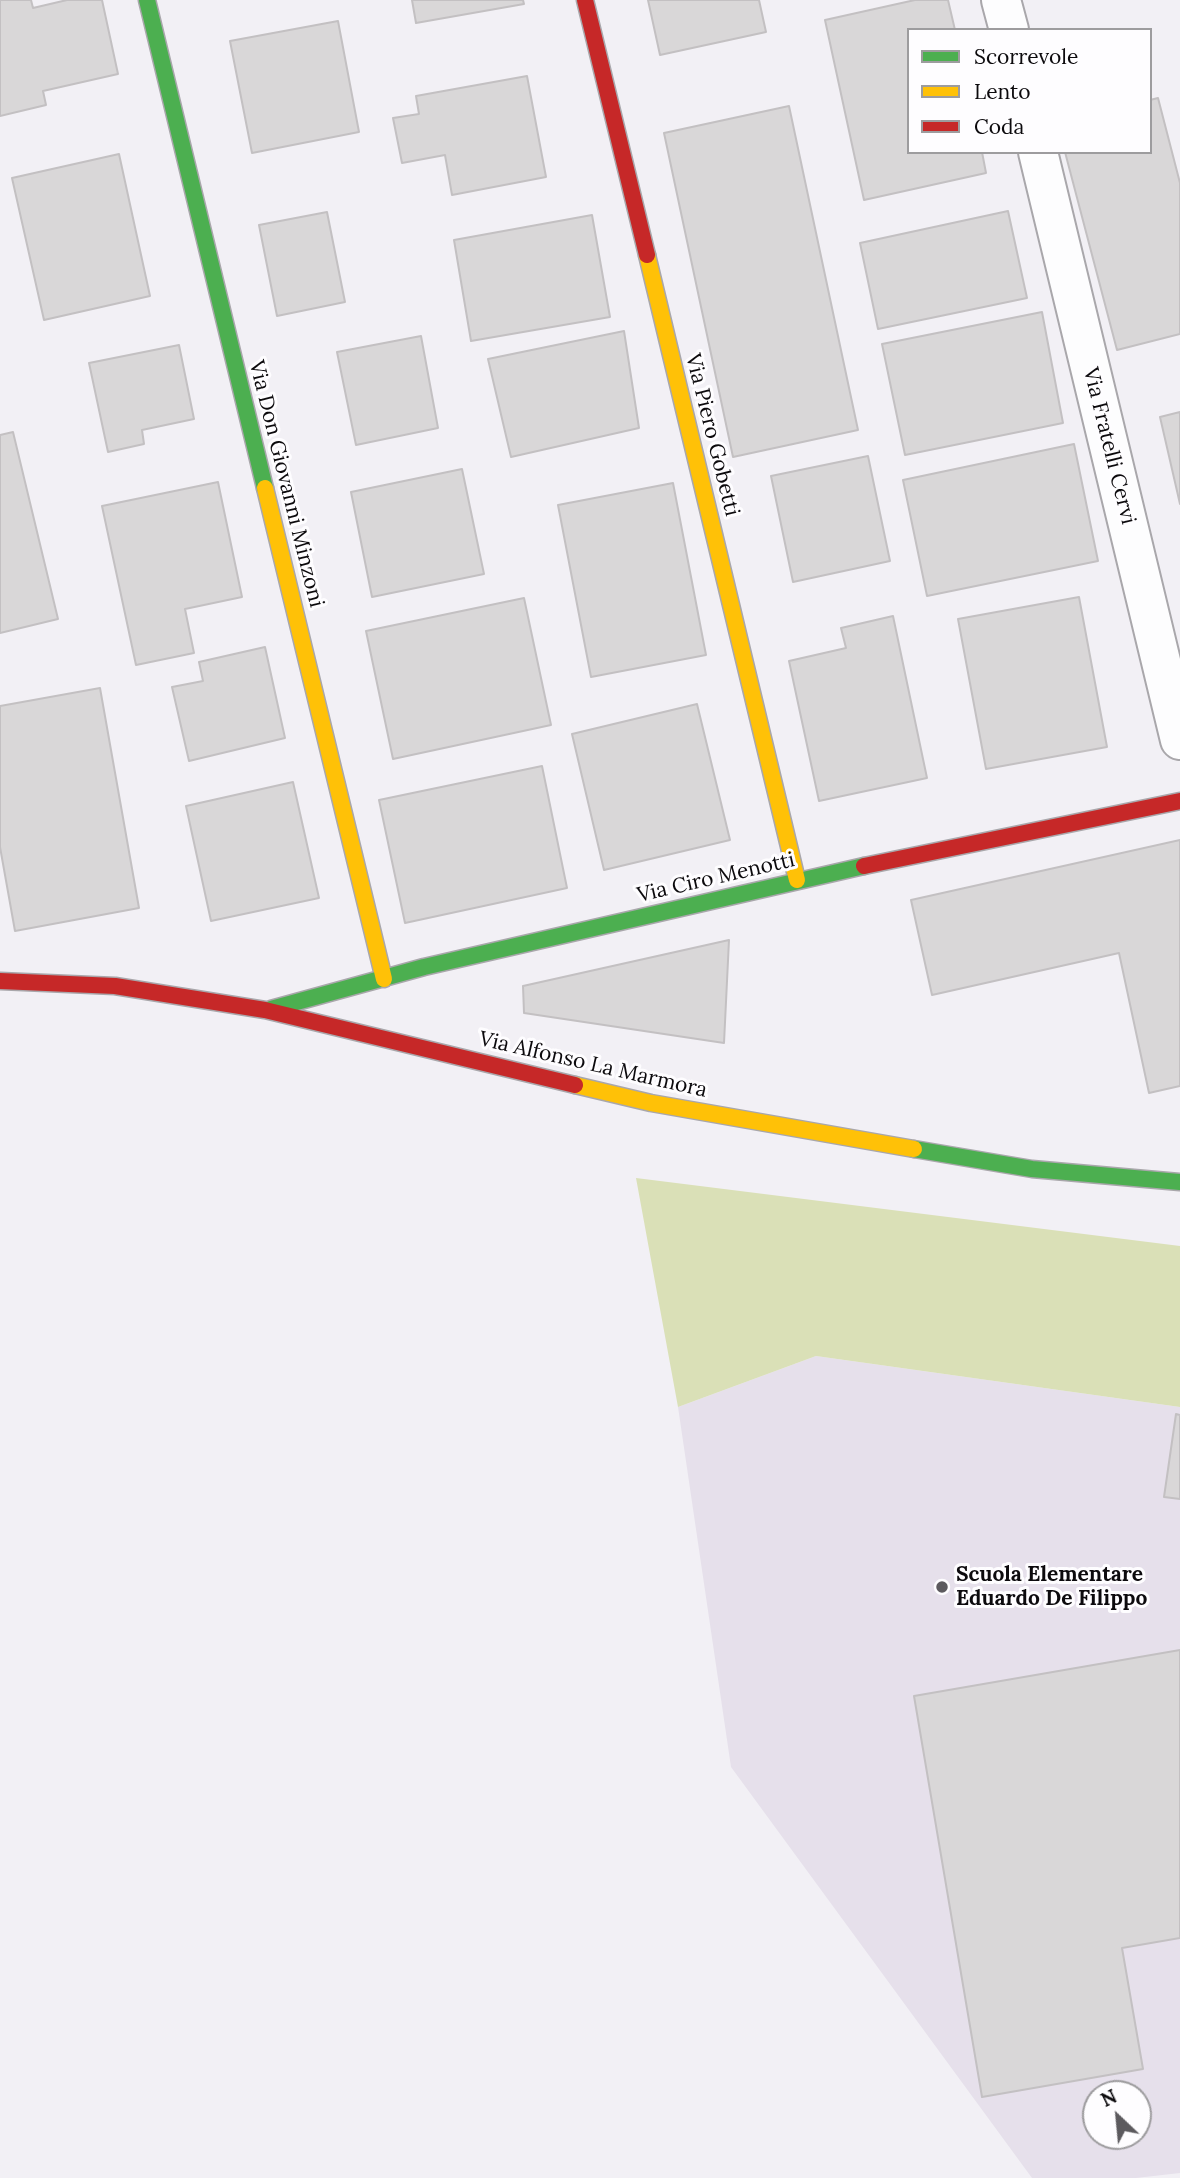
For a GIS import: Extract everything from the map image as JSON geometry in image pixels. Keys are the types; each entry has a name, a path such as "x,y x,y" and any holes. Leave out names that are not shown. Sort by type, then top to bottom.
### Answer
{"street":[{"name":"Via Don Giovanni Minzoni","path":"147,0 384,979"},
{"name":"Via Piero Gobetti","path":"585,0 797,880"},
{"path":"1001,0 1008,28"},
{"name":"Via Fratelli Cervi","path":"1038,154 1180,740"},
{"name":"Via Ciro Menotti","path":"265,1010 424,967 797,880 1180,801"},
{"name":"Via Alfonso La Marmora","path":"0,981 115,986 265,1010 651,1102 1032,1169 1180,1182"}],"shaded area":[{"name":"Scuola Elementare Eduardo De Filippo","path":"816,1356 1180,1407 1180,2173 1136,2178 1032,2178 731,1767 678,1407"}],"green space":[{"path":"636,1178 1180,1246 1180,1407 816,1356 678,1407"}],"building":[{"path":"0,0 31,0 33,8 67,0 102,0 118,74 43,91 46,105 0,116"},
{"path":"412,0 523,0 524,4 416,23"},
{"path":"648,0 759,0 766,32 660,55"},
{"path":"915,0 948,0 955,28 907,28 907,154 982,154 986,173 864,200 825,20"},
{"path":"338,21 359,132 252,153 230,41"},
{"path":"527,76 546,177 452,195 445,155 402,163 393,118 419,114 416,96"},
{"path":"1158,98 1180,183 1180,334 1117,350 1066,154 1152,154 1152,100"},
{"path":"789,106 858,430 733,457 664,133"},
{"path":"119,154 150,296 44,320 12,178"},
{"path":"1008,211 1027,298 878,329 860,243"},
{"path":"327,212 345,302 277,316 259,225"},
{"path":"592,215 610,317 471,341 454,240"},
{"path":"1042,312 1063,423 905,455 882,344"},
{"path":"624,331 639,428 511,457 488,359"},
{"path":"421,336 438,428 356,445 337,352"},
{"path":"179,345 194,419 142,430 144,444 108,452 89,363"},
{"path":"1180,412 1180,504 1160,417"},
{"path":"13,432 58,619 0,633 0,435"},
{"path":"1074,444 1098,561 927,596 903,480"},
{"path":"868,456 890,561 793,582 771,476"},
{"path":"462,469 484,574 372,597 351,492"},
{"path":"218,482 242,597 185,609 194,653 136,665 102,506"},
{"path":"673,483 706,655 591,677 558,505"},
{"path":"1079,597 1107,747 986,769 958,619"},
{"path":"524,598 551,725 393,759 366,631"},
{"path":"893,616 927,778 819,801 789,661 846,648 841,628"},
{"path":"265,647 285,738 189,761 172,687 203,681 199,662"},
{"path":"100,688 139,908 15,931 0,847 0,706"},
{"path":"697,704 730,840 604,870 572,734"},
{"path":"542,766 567,888 405,923 379,800"},
{"path":"293,782 319,898 211,921 186,806"},
{"path":"1180,840 1180,1086 1149,1093 1119,953 932,995 911,900"},
{"path":"729,940 724,1043 524,1013 523,986"},
{"path":"1176,1414 1180,1415 1180,1499 1164,1497"},
{"path":"1180,1650 1180,1938 1122,1948 1143,2069 982,2097 914,1696"}],"traffic: fast":[{"path":"147,0 265,488"},
{"path":"271,1009 424,967 864,866"},
{"path":"914,1149 1032,1169 1180,1182"}],"traffic: slow":[{"path":"647,255 797,880"},
{"path":"265,488 384,979"},
{"path":"575,1085 651,1103 914,1149"}],"traffic: jam":[{"path":"585,0 647,255"},
{"path":"864,866 1180,801"},
{"path":"0,981 115,986 265,1010 575,1085"}],"place":[{"name":"Scuola Elementare Eduardo De Filippo","path":"942,1587"}]}
